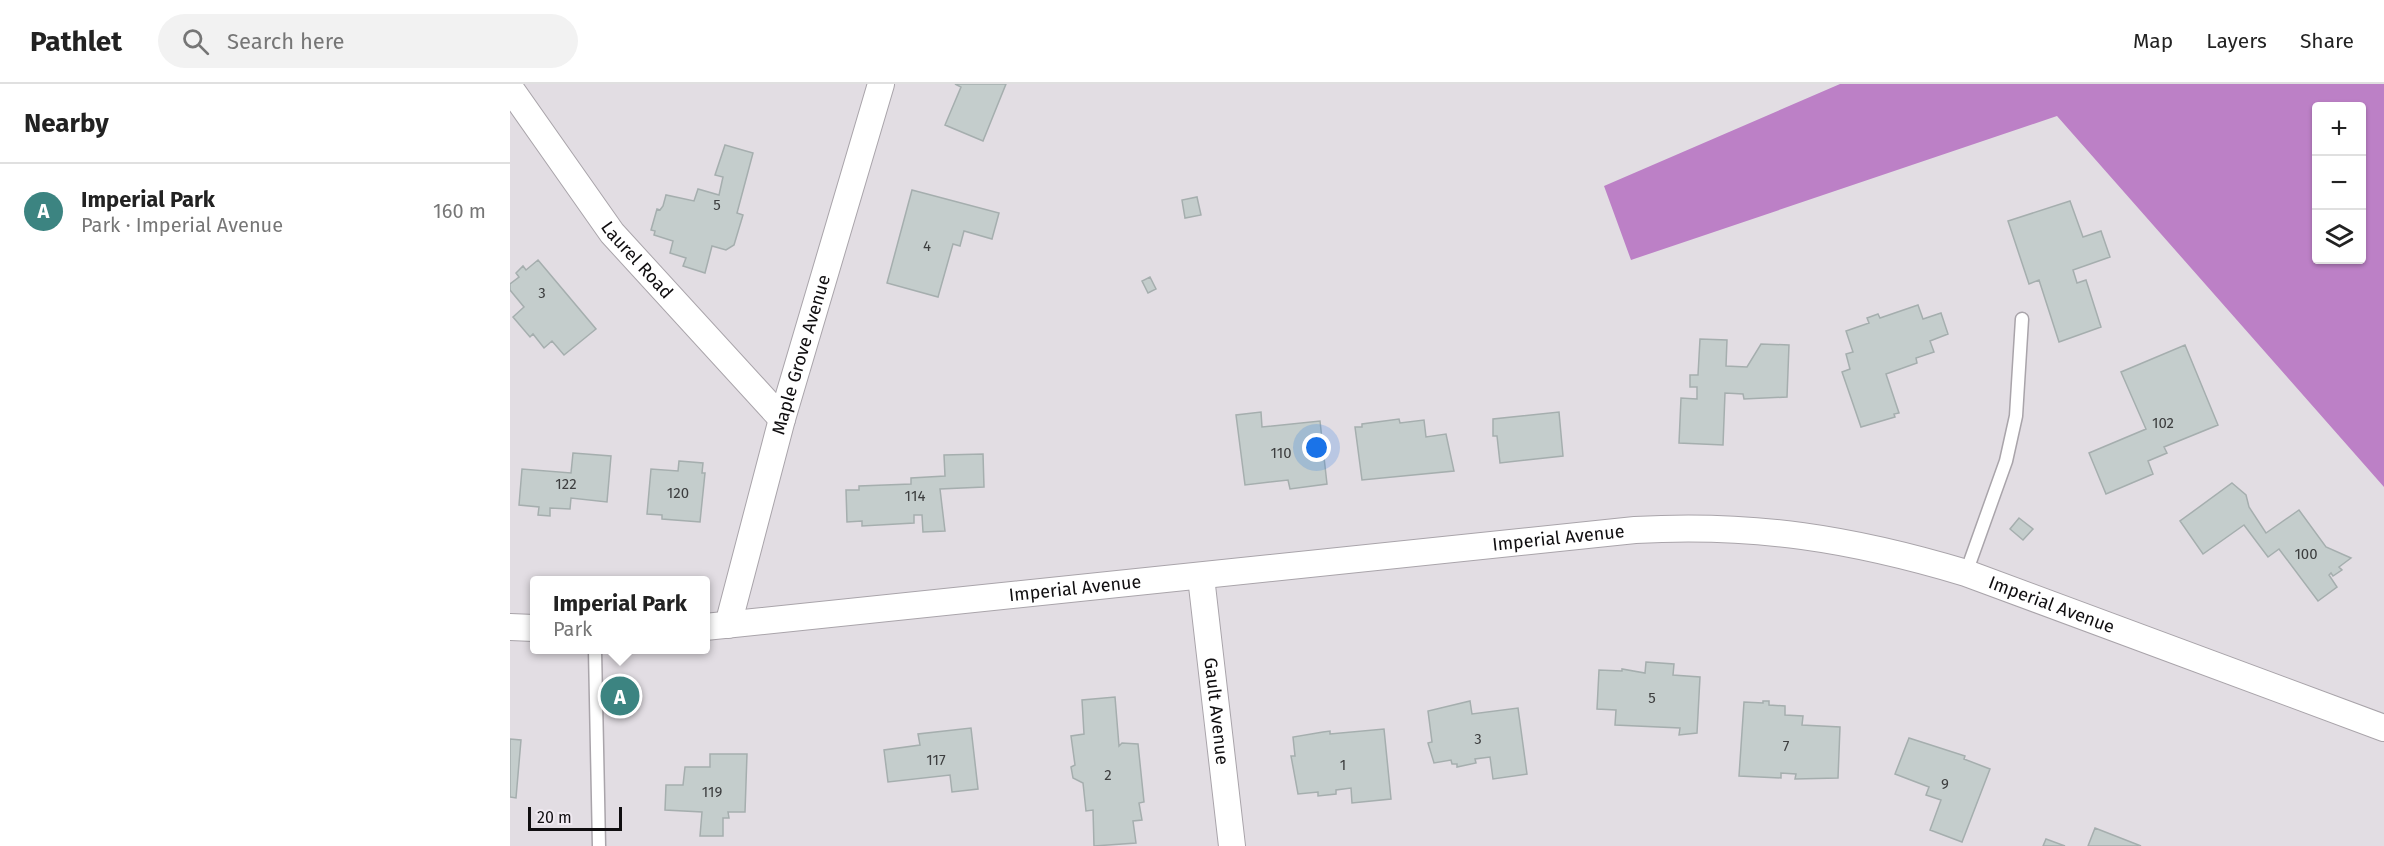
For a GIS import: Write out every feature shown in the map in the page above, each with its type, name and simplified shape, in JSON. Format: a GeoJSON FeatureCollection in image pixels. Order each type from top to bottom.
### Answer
{"type":"FeatureCollection","features":[{"type":"Feature","properties":{"kind":"street","name":"Maple Grove Avenue"},"geometry":{"type":"LineString","coordinates":[[717,626],[782,419],[881,84]]}},
{"type":"Feature","properties":{"kind":"street","name":"Laurel Road"},"geometry":{"type":"LineString","coordinates":[[510,88],[612,233],[782,419]]}},
{"type":"Feature","properties":{"kind":"street","name":"Imperial Avenue"},"geometry":{"type":"LineString","coordinates":[[717,626],[1578,536],[1700,527],[1835,539],[1900,553],[1966,573],[2384,728]]}},
{"type":"Feature","properties":{"kind":"street","name":"Gault Avenue"},"geometry":{"type":"LineString","coordinates":[[1201,577],[1232,846]]}},
{"type":"Feature","properties":{"kind":"street"},"geometry":{"type":"LineString","coordinates":[[510,627],[530,628]]}},
{"type":"Feature","properties":{"kind":"lane"},"geometry":{"type":"LineString","coordinates":[[1966,573],[2006,461],[2016,416],[2022,319]]}},
{"type":"Feature","properties":{"kind":"lane"},"geometry":{"type":"LineString","coordinates":[[595,654],[599,846]]}},
{"type":"Feature","properties":{"kind":"shaded area"},"geometry":{"type":"Polygon","coordinates":[[[1840,84],[2384,84],[2384,487],[2057,116],[1631,260],[1604,186],[1840,84]]]}},
{"type":"Feature","properties":{"kind":"building"},"geometry":{"type":"Polygon","coordinates":[[[955,84],[1006,84],[983,141],[945,125],[961,87],[955,84]]]}},
{"type":"Feature","properties":{"kind":"building"},"geometry":{"type":"Polygon","coordinates":[[[725,145],[753,153],[737,213],[743,215],[734,245],[726,250],[712,246],[705,273],[683,266],[686,258],[670,253],[673,241],[654,235],[655,231],[651,230],[657,209],[660,210],[663,206],[666,195],[694,201],[698,189],[719,195],[723,177],[715,175],[725,145]]]}},
{"type":"Feature","properties":{"kind":"building"},"geometry":{"type":"Polygon","coordinates":[[[912,190],[999,213],[992,239],[964,231],[960,246],[953,244],[938,297],[887,283],[912,190]]]}},
{"type":"Feature","properties":{"kind":"building"},"geometry":{"type":"Polygon","coordinates":[[[1197,197],[1201,215],[1185,218],[1182,200],[1197,197]]]}},
{"type":"Feature","properties":{"kind":"building"},"geometry":{"type":"Polygon","coordinates":[[[2070,201],[2083,237],[2101,231],[2110,257],[2073,270],[2077,283],[2086,280],[2101,327],[2059,342],[2039,280],[2029,284],[2008,221],[2070,201]]]}},
{"type":"Feature","properties":{"kind":"building"},"geometry":{"type":"Polygon","coordinates":[[[538,260],[596,329],[564,355],[552,341],[544,348],[533,334],[530,337],[513,317],[524,307],[510,290],[510,284],[519,277],[516,273],[523,266],[526,270],[538,260]]]}},
{"type":"Feature","properties":{"kind":"building"},"geometry":{"type":"Polygon","coordinates":[[[1150,277],[1156,289],[1148,293],[1142,281],[1150,277]]]}},
{"type":"Feature","properties":{"kind":"building"},"geometry":{"type":"Polygon","coordinates":[[[1918,305],[1923,319],[1941,313],[1948,334],[1930,341],[1934,352],[1916,358],[1917,363],[1886,374],[1899,413],[1894,414],[1895,417],[1861,427],[1842,372],[1850,369],[1846,354],[1853,352],[1846,331],[1869,323],[1867,318],[1878,314],[1880,318],[1918,305]]]}},
{"type":"Feature","properties":{"kind":"building"},"geometry":{"type":"Polygon","coordinates":[[[1700,339],[1727,340],[1726,366],[1747,367],[1761,344],[1789,345],[1787,397],[1744,399],[1743,394],[1725,393],[1723,445],[1679,443],[1681,398],[1697,399],[1697,387],[1690,387],[1690,375],[1698,375],[1700,339]]]}},
{"type":"Feature","properties":{"kind":"building"},"geometry":{"type":"Polygon","coordinates":[[[2185,345],[2218,425],[2164,447],[2167,453],[2148,461],[2153,474],[2106,494],[2089,453],[2146,429],[2121,372],[2185,345]]]}},
{"type":"Feature","properties":{"kind":"building"},"geometry":{"type":"Polygon","coordinates":[[[1261,412],[1262,427],[1320,421],[1327,484],[1290,489],[1288,480],[1245,485],[1236,415],[1261,412]]]}},
{"type":"Feature","properties":{"kind":"building"},"geometry":{"type":"Polygon","coordinates":[[[1559,412],[1563,456],[1500,463],[1497,436],[1493,436],[1493,419],[1559,412]]]}},
{"type":"Feature","properties":{"kind":"building"},"geometry":{"type":"Polygon","coordinates":[[[1399,419],[1400,423],[1424,420],[1426,437],[1446,434],[1454,471],[1362,480],[1355,427],[1399,419]]]}},
{"type":"Feature","properties":{"kind":"building"},"geometry":{"type":"Polygon","coordinates":[[[573,453],[611,456],[607,502],[571,498],[570,509],[550,508],[550,516],[538,515],[539,507],[519,505],[522,469],[571,473],[573,453]]]}},
{"type":"Feature","properties":{"kind":"building"},"geometry":{"type":"Polygon","coordinates":[[[983,454],[984,487],[940,489],[945,531],[923,532],[922,515],[914,515],[914,523],[862,526],[862,521],[847,522],[846,490],[859,490],[859,486],[911,484],[911,478],[945,476],[944,455],[983,454]]]}},
{"type":"Feature","properties":{"kind":"building"},"geometry":{"type":"Polygon","coordinates":[[[679,461],[703,463],[702,473],[705,473],[700,522],[662,519],[662,515],[647,514],[651,469],[678,471],[679,461]]]}},
{"type":"Feature","properties":{"kind":"building"},"geometry":{"type":"Polygon","coordinates":[[[2232,483],[2246,495],[2249,507],[2266,533],[2299,510],[2326,547],[2351,558],[2339,567],[2342,570],[2333,576],[2331,573],[2329,575],[2337,587],[2318,601],[2279,549],[2268,557],[2244,525],[2203,554],[2180,521],[2232,483]]]}},
{"type":"Feature","properties":{"kind":"building"},"geometry":{"type":"Polygon","coordinates":[[[2019,518],[2033,529],[2023,540],[2010,529],[2019,518]]]}},
{"type":"Feature","properties":{"kind":"building"},"geometry":{"type":"Polygon","coordinates":[[[1646,662],[1674,664],[1673,675],[1700,677],[1697,733],[1679,735],[1680,728],[1615,725],[1616,710],[1597,709],[1599,670],[1622,671],[1622,669],[1645,673],[1646,662]]]}},
{"type":"Feature","properties":{"kind":"building"},"geometry":{"type":"Polygon","coordinates":[[[1115,697],[1119,746],[1122,743],[1138,744],[1144,802],[1139,803],[1142,820],[1133,821],[1136,843],[1094,846],[1093,810],[1086,811],[1083,783],[1073,778],[1071,767],[1075,765],[1071,736],[1084,734],[1082,700],[1115,697]]]}},
{"type":"Feature","properties":{"kind":"building"},"geometry":{"type":"Polygon","coordinates":[[[1470,701],[1472,714],[1518,708],[1527,774],[1493,779],[1490,757],[1475,759],[1476,763],[1457,767],[1457,764],[1452,764],[1451,760],[1434,763],[1428,743],[1432,742],[1428,711],[1470,701]]]}},
{"type":"Feature","properties":{"kind":"building"},"geometry":{"type":"Polygon","coordinates":[[[1763,701],[1769,701],[1769,705],[1785,706],[1785,715],[1803,716],[1802,725],[1840,727],[1838,778],[1795,779],[1796,774],[1781,773],[1781,778],[1739,776],[1744,702],[1763,703],[1763,701]]]}},
{"type":"Feature","properties":{"kind":"building"},"geometry":{"type":"Polygon","coordinates":[[[971,728],[978,789],[952,792],[950,775],[888,782],[884,750],[920,745],[918,734],[971,728]]]}},
{"type":"Feature","properties":{"kind":"building"},"geometry":{"type":"Polygon","coordinates":[[[1384,729],[1391,799],[1352,803],[1351,788],[1336,790],[1336,794],[1318,796],[1318,792],[1298,794],[1291,756],[1295,756],[1293,737],[1330,731],[1330,734],[1384,729]]]}},
{"type":"Feature","properties":{"kind":"building"},"geometry":{"type":"Polygon","coordinates":[[[1909,738],[1965,756],[1964,759],[1990,769],[1962,842],[1930,830],[1941,800],[1926,795],[1929,787],[1895,774],[1909,738]]]}},
{"type":"Feature","properties":{"kind":"building"},"geometry":{"type":"Polygon","coordinates":[[[510,739],[521,740],[516,798],[510,797],[510,739]]]}},
{"type":"Feature","properties":{"kind":"building"},"geometry":{"type":"Polygon","coordinates":[[[710,754],[747,754],[745,812],[728,812],[729,818],[723,818],[723,836],[700,836],[702,812],[665,810],[666,785],[683,785],[685,767],[710,767],[710,754]]]}},
{"type":"Feature","properties":{"kind":"building"},"geometry":{"type":"Polygon","coordinates":[[[2095,828],[2141,846],[2088,846],[2095,828]]]}},
{"type":"Feature","properties":{"kind":"building"},"geometry":{"type":"Polygon","coordinates":[[[2046,839],[2065,846],[2043,846],[2046,839]]]}},
{"type":"Feature","properties":{"kind":"place","name":"Imperial Park"},"geometry":{"type":"Point","coordinates":[620,696]}}]}
